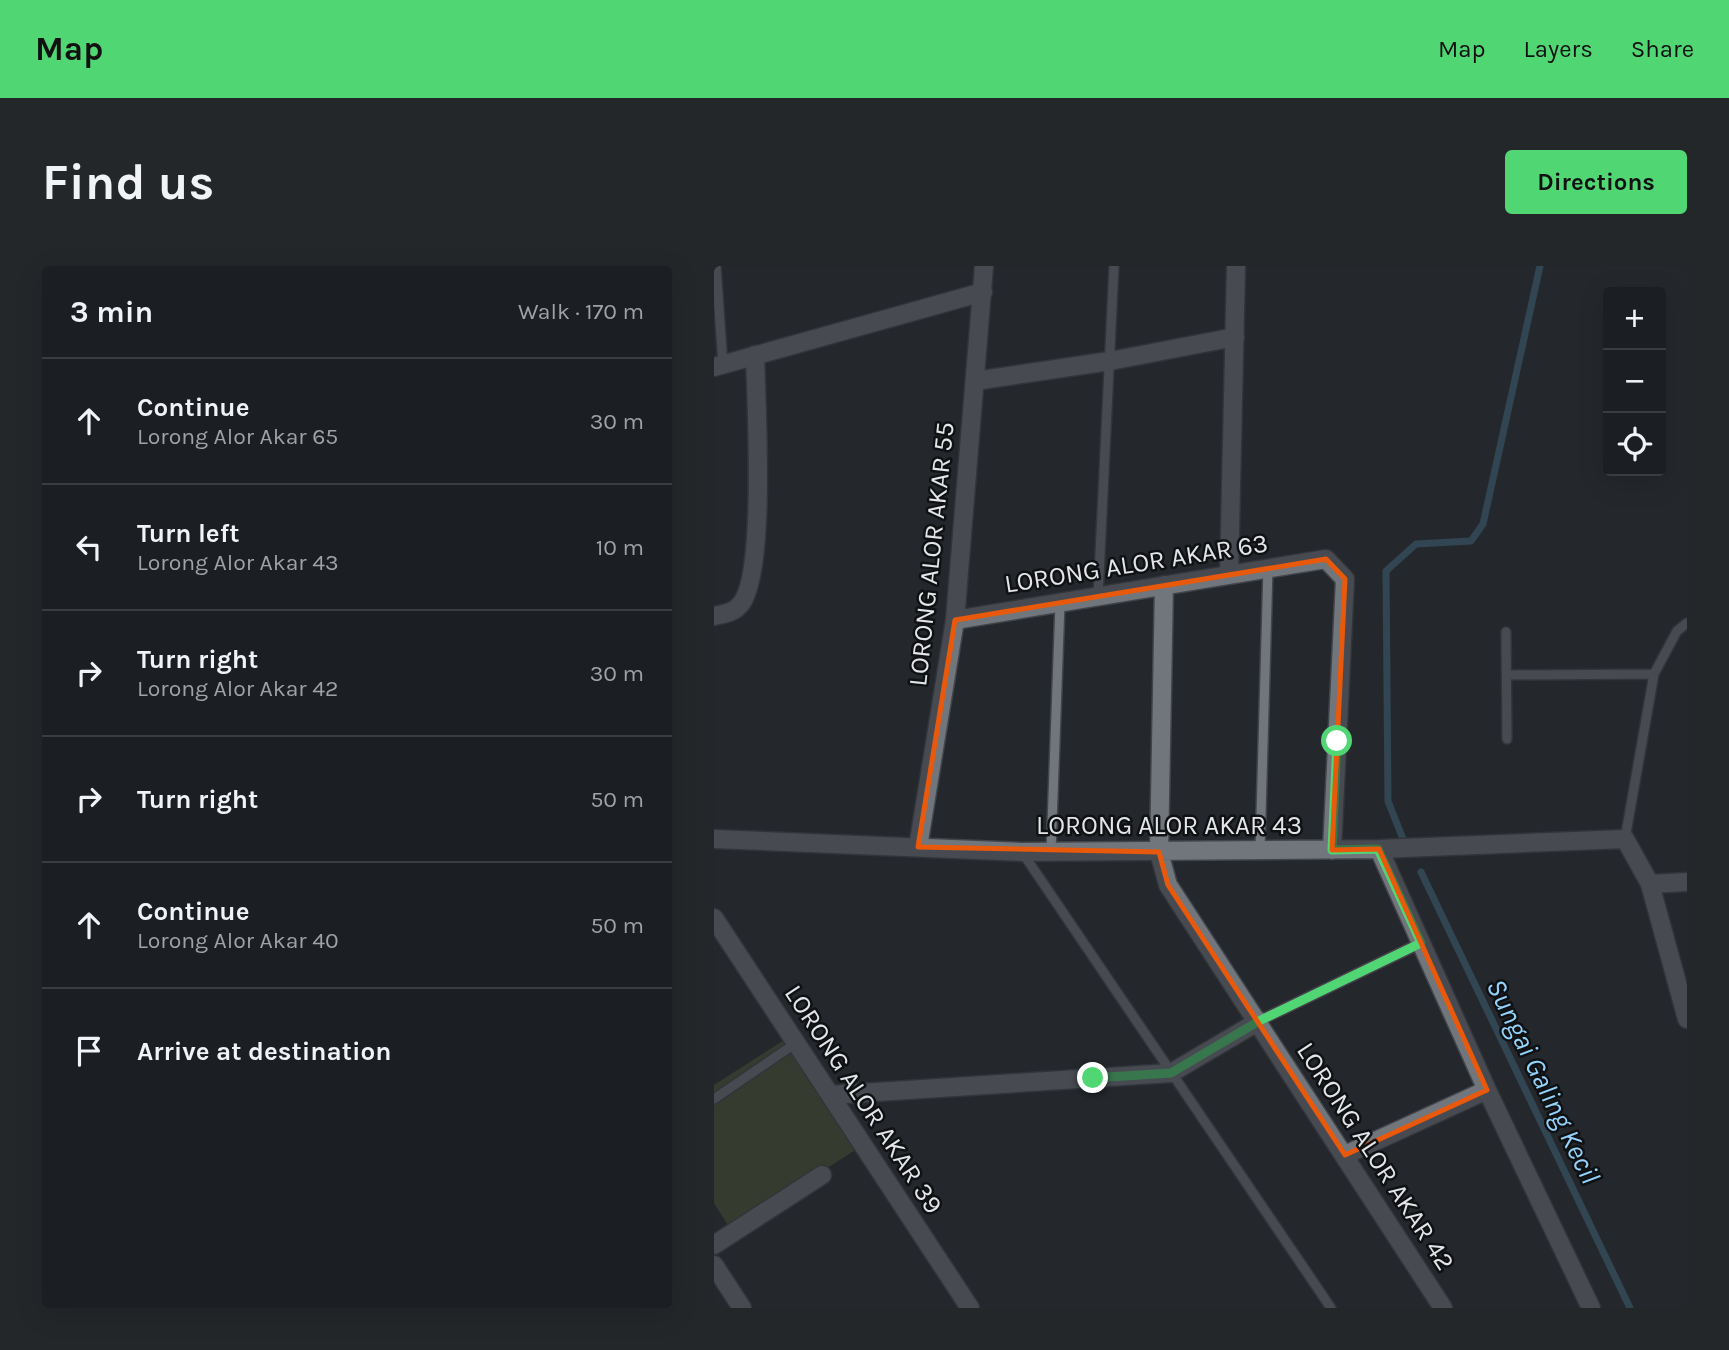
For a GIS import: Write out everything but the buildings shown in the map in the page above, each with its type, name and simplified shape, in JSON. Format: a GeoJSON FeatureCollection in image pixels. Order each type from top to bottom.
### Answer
{"type":"FeatureCollection","features":[{"type":"Feature","properties":{"kind":"street","name":"LORONG ALOR AKAR 55"},"geometry":{"type":"LineString","coordinates":[[918,847],[955,620],[984,266]]}},
{"type":"Feature","properties":{"kind":"street"},"geometry":{"type":"LineString","coordinates":[[1229,575],[1237,266]]}},
{"type":"Feature","properties":{"kind":"street"},"geometry":{"type":"LineString","coordinates":[[718,366],[982,292]]}},
{"type":"Feature","properties":{"kind":"street"},"geometry":{"type":"LineString","coordinates":[[975,381],[1110,361],[1235,337]]}},
{"type":"Feature","properties":{"kind":"street"},"geometry":{"type":"LineString","coordinates":[[714,615],[730,612],[740,606],[752,582],[757,537],[755,355]]}},
{"type":"Feature","properties":{"kind":"street","name":"LORONG ALOR AKAR 63"},"geometry":{"type":"LineString","coordinates":[[955,620],[1326,559],[1345,579],[1332,850]]}},
{"type":"Feature","properties":{"kind":"street","name":"LORONG ALOR AKAR 42"},"geometry":{"type":"LineString","coordinates":[[1164,585],[1160,852],[1168,885],[1259,1021],[1443,1308]]}},
{"type":"Feature","properties":{"kind":"street","name":"LORONG ALOR AKAR 43"},"geometry":{"type":"LineString","coordinates":[[714,839],[1022,852],[1332,850],[1625,839]]}},
{"type":"Feature","properties":{"kind":"street"},"geometry":{"type":"LineString","coordinates":[[1625,839],[1650,884],[1687,1019]]}},
{"type":"Feature","properties":{"kind":"street"},"geometry":{"type":"LineString","coordinates":[[1378,849],[1487,1090],[1591,1308]]}},
{"type":"Feature","properties":{"kind":"street"},"geometry":{"type":"LineString","coordinates":[[1650,884],[1687,881]]}},
{"type":"Feature","properties":{"kind":"street","name":"LORONG ALOR AKAR 39"},"geometry":{"type":"LineString","coordinates":[[714,918],[970,1308]]}},
{"type":"Feature","properties":{"kind":"street"},"geometry":{"type":"LineString","coordinates":[[830,1095],[1171,1073],[1259,1021]]}},
{"type":"Feature","properties":{"kind":"street"},"geometry":{"type":"LineString","coordinates":[[1345,1155],[1487,1090]]}},
{"type":"Feature","properties":{"kind":"street"},"geometry":{"type":"LineString","coordinates":[[714,1245],[822,1175]]}},
{"type":"Feature","properties":{"kind":"street"},"geometry":{"type":"LineString","coordinates":[[714,1265],[742,1308]]}},
{"type":"Feature","properties":{"kind":"lane"},"geometry":{"type":"LineString","coordinates":[[716,266],[718,366]]}},
{"type":"Feature","properties":{"kind":"lane"},"geometry":{"type":"LineString","coordinates":[[1098,596],[1114,266]]}},
{"type":"Feature","properties":{"kind":"lane"},"geometry":{"type":"LineString","coordinates":[[1260,850],[1268,568]]}},
{"type":"Feature","properties":{"kind":"lane"},"geometry":{"type":"LineString","coordinates":[[1051,852],[1060,603]]}},
{"type":"Feature","properties":{"kind":"lane"},"geometry":{"type":"LineString","coordinates":[[1625,839],[1654,674],[1676,631],[1687,622]]}},
{"type":"Feature","properties":{"kind":"lane"},"geometry":{"type":"LineString","coordinates":[[1506,632],[1507,739]]}},
{"type":"Feature","properties":{"kind":"lane"},"geometry":{"type":"LineString","coordinates":[[1507,675],[1654,674]]}},
{"type":"Feature","properties":{"kind":"lane"},"geometry":{"type":"LineString","coordinates":[[1022,852],[1331,1308]]}},
{"type":"Feature","properties":{"kind":"lane"},"geometry":{"type":"LineString","coordinates":[[1259,1021],[1421,943]]}},
{"type":"Feature","properties":{"kind":"lane"},"geometry":{"type":"LineString","coordinates":[[714,1099],[796,1043]]}},
{"type":"Feature","properties":{"kind":"highlighted area"},"geometry":{"type":"Polygon","coordinates":[[[1326,559],[1345,579],[1332,850],[1379,849],[1487,1090],[1345,1155],[1168,885],[1159,852],[918,847],[955,620],[1326,559]]]}},
{"type":"Feature","properties":{"kind":"green space"},"geometry":{"type":"Polygon","coordinates":[[[786,1039],[857,1149],[731,1230],[714,1203],[714,1085],[786,1039]]]}},
{"type":"Feature","properties":{"kind":"waterway","name":"Sungai Galing Kecil"},"geometry":{"type":"LineString","coordinates":[[1403,839],[1388,801],[1386,571],[1416,544],[1471,541],[1483,524],[1540,266]]}},
{"type":"Feature","properties":{"kind":"waterway","name":"Sungai Galing Kecil"},"geometry":{"type":"LineString","coordinates":[[1421,872],[1630,1308]]}},
{"type":"Feature","properties":{"kind":"route"},"geometry":{"type":"LineString","coordinates":[[1093,1078],[1171,1073],[1259,1021],[1421,943],[1378,849],[1332,850],[1337,741]]}}]}
